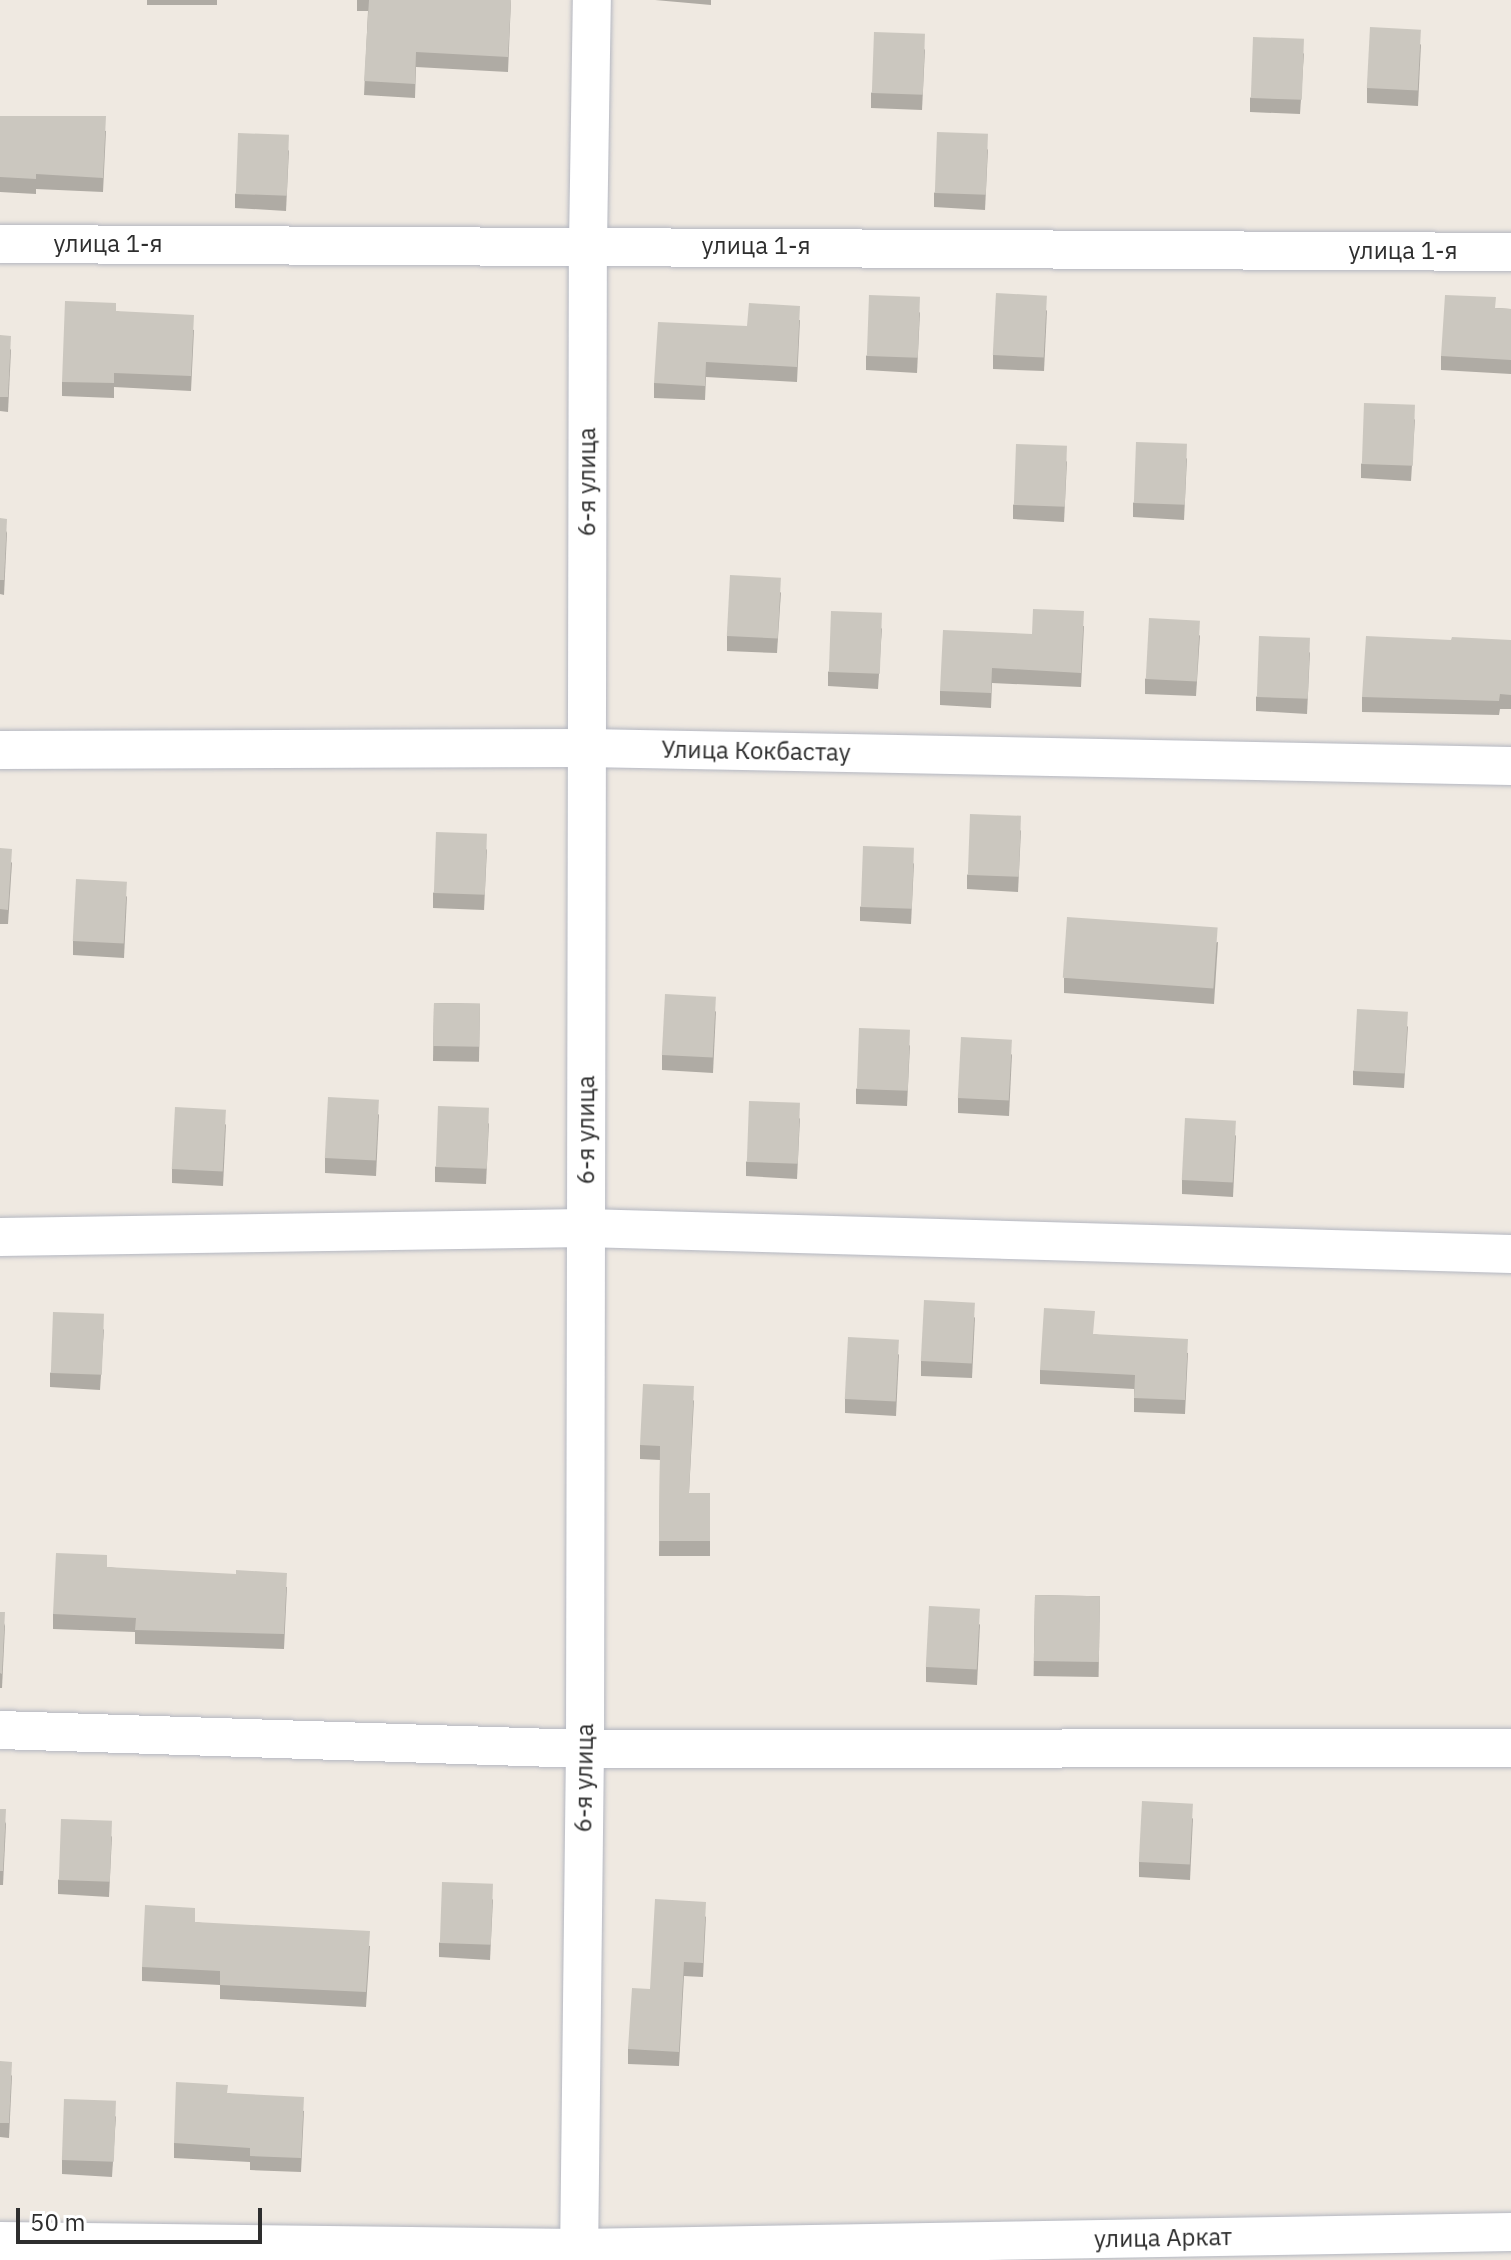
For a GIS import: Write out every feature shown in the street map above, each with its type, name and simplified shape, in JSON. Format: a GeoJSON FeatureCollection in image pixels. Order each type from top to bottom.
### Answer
{"type":"FeatureCollection","features":[{"type":"Feature","properties":{"kind":"street","name":"6-я улица"},"geometry":{"type":"LineString","coordinates":[[578,2254],[585,1749],[588,245],[592,0]]}},
{"type":"Feature","properties":{"kind":"street","name":"улица 1-я"},"geometry":{"type":"LineString","coordinates":[[0,244],[1511,252]]}},
{"type":"Feature","properties":{"kind":"street","name":"Улица Кокбастау"},"geometry":{"type":"LineString","coordinates":[[0,750],[587,748],[1511,766]]}},
{"type":"Feature","properties":{"kind":"street"},"geometry":{"type":"LineString","coordinates":[[0,1237],[585,1228],[1511,1254]]}},
{"type":"Feature","properties":{"kind":"street"},"geometry":{"type":"LineString","coordinates":[[0,1730],[585,1749],[1511,1748]]}},
{"type":"Feature","properties":{"kind":"street","name":"улица Аркат"},"geometry":{"type":"LineString","coordinates":[[0,2241],[578,2254],[1511,2232]]}},
{"type":"Feature","properties":{"kind":"building"},"geometry":{"type":"Polygon","coordinates":[[[369,0],[511,0],[508,57],[416,52],[415,84],[364,81],[369,0]]]}},
{"type":"Feature","properties":{"kind":"building"},"geometry":{"type":"Polygon","coordinates":[[[1370,27],[1421,30],[1418,91],[1367,88],[1370,27]]]}},
{"type":"Feature","properties":{"kind":"building"},"geometry":{"type":"Polygon","coordinates":[[[874,32],[925,34],[923,95],[872,93],[874,32]]]}},
{"type":"Feature","properties":{"kind":"building"},"geometry":{"type":"Polygon","coordinates":[[[1253,37],[1304,39],[1302,100],[1251,98],[1253,37]]]}},
{"type":"Feature","properties":{"kind":"building"},"geometry":{"type":"Polygon","coordinates":[[[0,116],[106,116],[103,178],[36,174],[36,179],[0,177],[0,116]]]}},
{"type":"Feature","properties":{"kind":"building"},"geometry":{"type":"Polygon","coordinates":[[[937,132],[988,134],[986,195],[935,193],[937,132]]]}},
{"type":"Feature","properties":{"kind":"building"},"geometry":{"type":"Polygon","coordinates":[[[238,133],[289,135],[287,196],[236,194],[238,133]]]}},
{"type":"Feature","properties":{"kind":"building"},"geometry":{"type":"Polygon","coordinates":[[[996,293],[1047,296],[1044,358],[993,355],[996,293]]]}},
{"type":"Feature","properties":{"kind":"building"},"geometry":{"type":"Polygon","coordinates":[[[869,295],[920,297],[918,358],[867,356],[869,295]]]}},
{"type":"Feature","properties":{"kind":"building"},"geometry":{"type":"Polygon","coordinates":[[[1445,295],[1496,297],[1495,308],[1511,309],[1511,360],[1441,356],[1445,295]]]}},
{"type":"Feature","properties":{"kind":"building"},"geometry":{"type":"Polygon","coordinates":[[[65,301],[116,303],[116,311],[194,315],[191,376],[114,373],[114,383],[62,382],[65,301]]]}},
{"type":"Feature","properties":{"kind":"building"},"geometry":{"type":"Polygon","coordinates":[[[749,303],[800,306],[797,367],[706,362],[705,386],[654,383],[658,322],[747,326],[749,303]]]}},
{"type":"Feature","properties":{"kind":"building"},"geometry":{"type":"Polygon","coordinates":[[[0,335],[11,336],[8,397],[0,397],[0,335]]]}},
{"type":"Feature","properties":{"kind":"building"},"geometry":{"type":"Polygon","coordinates":[[[1364,403],[1415,405],[1413,466],[1362,464],[1364,403]]]}},
{"type":"Feature","properties":{"kind":"building"},"geometry":{"type":"Polygon","coordinates":[[[1136,442],[1187,444],[1185,505],[1134,503],[1136,442]]]}},
{"type":"Feature","properties":{"kind":"building"},"geometry":{"type":"Polygon","coordinates":[[[1016,444],[1067,446],[1065,507],[1014,505],[1016,444]]]}},
{"type":"Feature","properties":{"kind":"building"},"geometry":{"type":"Polygon","coordinates":[[[0,518],[7,519],[4,580],[0,580],[0,518]]]}},
{"type":"Feature","properties":{"kind":"building"},"geometry":{"type":"Polygon","coordinates":[[[730,575],[781,578],[778,639],[727,636],[730,575]]]}},
{"type":"Feature","properties":{"kind":"building"},"geometry":{"type":"Polygon","coordinates":[[[1033,609],[1084,611],[1081,673],[992,668],[991,693],[940,691],[943,630],[1032,634],[1033,609]]]}},
{"type":"Feature","properties":{"kind":"building"},"geometry":{"type":"Polygon","coordinates":[[[831,611],[882,613],[880,674],[829,672],[831,611]]]}},
{"type":"Feature","properties":{"kind":"building"},"geometry":{"type":"Polygon","coordinates":[[[1149,618],[1200,621],[1197,682],[1146,679],[1149,618]]]}},
{"type":"Feature","properties":{"kind":"building"},"geometry":{"type":"Polygon","coordinates":[[[1259,636],[1310,638],[1308,699],[1257,697],[1259,636]]]}},
{"type":"Feature","properties":{"kind":"building"},"geometry":{"type":"Polygon","coordinates":[[[1366,636],[1511,640],[1511,695],[1500,694],[1499,701],[1362,697],[1366,636]]]}},
{"type":"Feature","properties":{"kind":"building"},"geometry":{"type":"Polygon","coordinates":[[[970,814],[1021,816],[1019,877],[968,875],[970,814]]]}},
{"type":"Feature","properties":{"kind":"building"},"geometry":{"type":"Polygon","coordinates":[[[436,832],[487,834],[485,895],[434,893],[436,832]]]}},
{"type":"Feature","properties":{"kind":"building"},"geometry":{"type":"Polygon","coordinates":[[[863,846],[914,848],[912,909],[861,907],[863,846]]]}},
{"type":"Feature","properties":{"kind":"building"},"geometry":{"type":"Polygon","coordinates":[[[0,848],[12,849],[8,910],[0,909],[0,848]]]}},
{"type":"Feature","properties":{"kind":"building"},"geometry":{"type":"Polygon","coordinates":[[[76,879],[127,882],[124,944],[73,941],[76,879]]]}},
{"type":"Feature","properties":{"kind":"building"},"geometry":{"type":"Polygon","coordinates":[[[1067,917],[1218,928],[1213,988],[1063,978],[1067,917]]]}},
{"type":"Feature","properties":{"kind":"building"},"geometry":{"type":"Polygon","coordinates":[[[665,994],[716,997],[713,1058],[662,1055],[665,994]]]}},
{"type":"Feature","properties":{"kind":"building"},"geometry":{"type":"Polygon","coordinates":[[[434,1003],[480,1004],[479,1047],[433,1046],[434,1003]]]}},
{"type":"Feature","properties":{"kind":"building"},"geometry":{"type":"Polygon","coordinates":[[[1357,1009],[1408,1012],[1405,1074],[1354,1071],[1357,1009]]]}},
{"type":"Feature","properties":{"kind":"building"},"geometry":{"type":"Polygon","coordinates":[[[859,1028],[910,1030],[908,1091],[857,1089],[859,1028]]]}},
{"type":"Feature","properties":{"kind":"building"},"geometry":{"type":"Polygon","coordinates":[[[961,1037],[1012,1040],[1009,1101],[958,1098],[961,1037]]]}},
{"type":"Feature","properties":{"kind":"building"},"geometry":{"type":"Polygon","coordinates":[[[328,1097],[379,1100],[376,1161],[325,1158],[328,1097]]]}},
{"type":"Feature","properties":{"kind":"building"},"geometry":{"type":"Polygon","coordinates":[[[749,1101],[800,1103],[798,1164],[747,1162],[749,1101]]]}},
{"type":"Feature","properties":{"kind":"building"},"geometry":{"type":"Polygon","coordinates":[[[438,1106],[489,1108],[487,1169],[436,1167],[438,1106]]]}},
{"type":"Feature","properties":{"kind":"building"},"geometry":{"type":"Polygon","coordinates":[[[175,1107],[226,1110],[223,1172],[172,1169],[175,1107]]]}},
{"type":"Feature","properties":{"kind":"building"},"geometry":{"type":"Polygon","coordinates":[[[1185,1118],[1236,1121],[1233,1183],[1182,1180],[1185,1118]]]}},
{"type":"Feature","properties":{"kind":"building"},"geometry":{"type":"Polygon","coordinates":[[[924,1300],[975,1303],[972,1364],[921,1361],[924,1300]]]}},
{"type":"Feature","properties":{"kind":"building"},"geometry":{"type":"Polygon","coordinates":[[[1044,1308],[1095,1311],[1093,1334],[1188,1339],[1185,1400],[1134,1398],[1135,1375],[1040,1370],[1044,1308]]]}},
{"type":"Feature","properties":{"kind":"building"},"geometry":{"type":"Polygon","coordinates":[[[53,1312],[104,1314],[102,1375],[51,1373],[53,1312]]]}},
{"type":"Feature","properties":{"kind":"building"},"geometry":{"type":"Polygon","coordinates":[[[848,1337],[899,1340],[896,1402],[845,1399],[848,1337]]]}},
{"type":"Feature","properties":{"kind":"building"},"geometry":{"type":"Polygon","coordinates":[[[643,1384],[694,1386],[689,1493],[710,1493],[710,1541],[659,1541],[660,1446],[640,1445],[643,1384]]]}},
{"type":"Feature","properties":{"kind":"building"},"geometry":{"type":"Polygon","coordinates":[[[56,1553],[107,1555],[107,1567],[236,1574],[236,1570],[287,1573],[284,1634],[135,1630],[136,1618],[53,1614],[56,1553]]]}},
{"type":"Feature","properties":{"kind":"building"},"geometry":{"type":"Polygon","coordinates":[[[1035,1595],[1100,1596],[1099,1662],[1034,1661],[1035,1595]]]}},
{"type":"Feature","properties":{"kind":"building"},"geometry":{"type":"Polygon","coordinates":[[[929,1606],[980,1609],[977,1670],[926,1667],[929,1606]]]}},
{"type":"Feature","properties":{"kind":"building"},"geometry":{"type":"Polygon","coordinates":[[[0,1612],[5,1612],[2,1674],[0,1673],[0,1612]]]}},
{"type":"Feature","properties":{"kind":"building"},"geometry":{"type":"Polygon","coordinates":[[[1142,1801],[1193,1804],[1190,1865],[1139,1862],[1142,1801]]]}},
{"type":"Feature","properties":{"kind":"building"},"geometry":{"type":"Polygon","coordinates":[[[0,1809],[6,1809],[3,1871],[0,1871],[0,1809]]]}},
{"type":"Feature","properties":{"kind":"building"},"geometry":{"type":"Polygon","coordinates":[[[61,1819],[112,1821],[110,1882],[59,1880],[61,1819]]]}},
{"type":"Feature","properties":{"kind":"building"},"geometry":{"type":"Polygon","coordinates":[[[442,1882],[493,1884],[491,1945],[440,1943],[442,1882]]]}},
{"type":"Feature","properties":{"kind":"building"},"geometry":{"type":"Polygon","coordinates":[[[655,1899],[706,1902],[703,1963],[684,1962],[679,2052],[628,2049],[632,1988],[650,1989],[655,1899]]]}},
{"type":"Feature","properties":{"kind":"building"},"geometry":{"type":"Polygon","coordinates":[[[145,1905],[195,1908],[195,1922],[370,1931],[366,1992],[220,1985],[220,1971],[142,1967],[145,1905]]]}},
{"type":"Feature","properties":{"kind":"building"},"geometry":{"type":"Polygon","coordinates":[[[0,2061],[12,2062],[9,2123],[0,2123],[0,2061]]]}},
{"type":"Feature","properties":{"kind":"building"},"geometry":{"type":"Polygon","coordinates":[[[176,2082],[228,2085],[227,2093],[304,2097],[301,2158],[250,2156],[250,2148],[174,2143],[176,2082]]]}},
{"type":"Feature","properties":{"kind":"building"},"geometry":{"type":"Polygon","coordinates":[[[64,2099],[116,2101],[114,2162],[62,2160],[64,2099]]]}}]}
